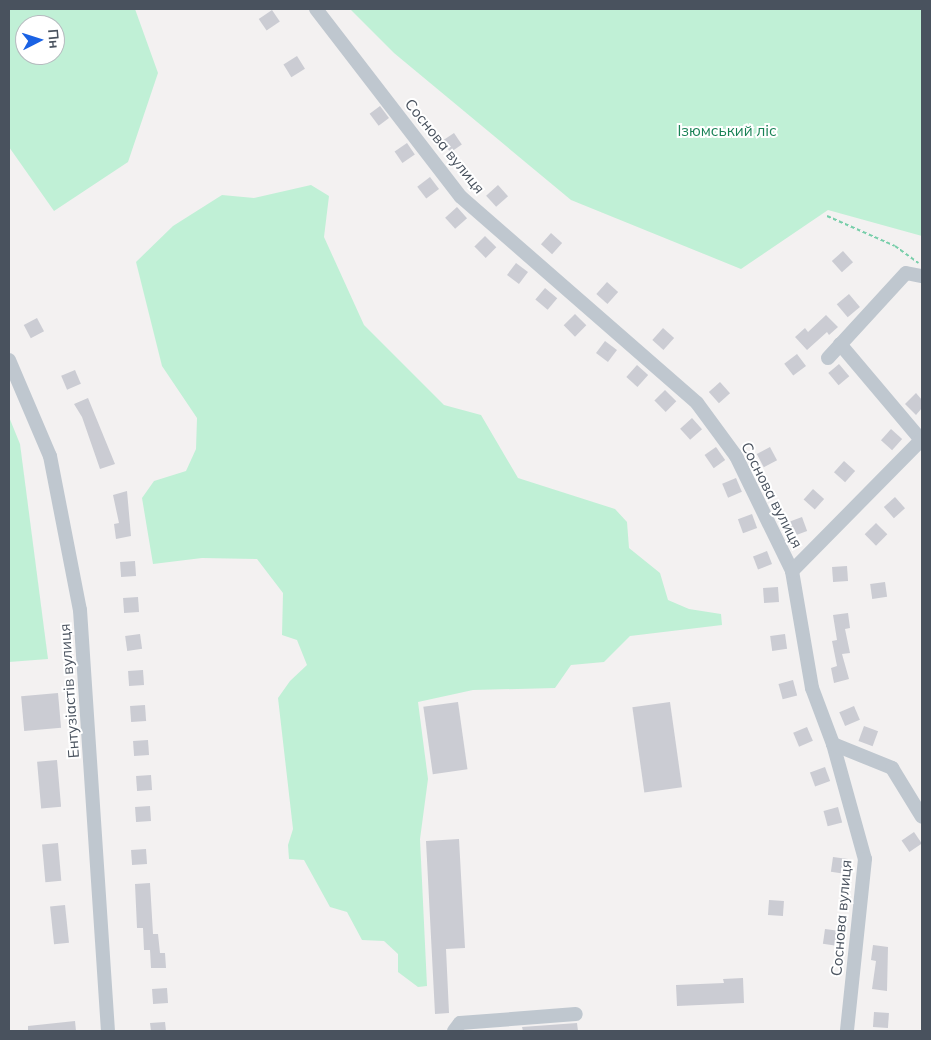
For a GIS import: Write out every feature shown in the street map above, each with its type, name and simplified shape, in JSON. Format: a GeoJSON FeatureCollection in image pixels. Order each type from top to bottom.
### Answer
{"type":"FeatureCollection","features":[{"type":"Feature","properties":{"kind":"street","name":"Соснова вулиця"},"geometry":{"type":"LineString","coordinates":[[316,9],[461,197],[697,403],[736,456],[792,571],[812,688],[833,744],[865,858],[847,1031]]}},
{"type":"Feature","properties":{"kind":"street"},"geometry":{"type":"LineString","coordinates":[[828,358],[906,273],[922,276]]}},
{"type":"Feature","properties":{"kind":"street"},"geometry":{"type":"LineString","coordinates":[[792,571],[922,439],[840,344]]}},
{"type":"Feature","properties":{"kind":"street","name":"Ентузіастів вулиця"},"geometry":{"type":"LineString","coordinates":[[9,360],[50,456],[80,610],[108,1031]]}},
{"type":"Feature","properties":{"kind":"street"},"geometry":{"type":"LineString","coordinates":[[833,744],[892,768],[922,817]]}},
{"type":"Feature","properties":{"kind":"street"},"geometry":{"type":"LineString","coordinates":[[454,1031],[460,1023],[576,1014]]}},
{"type":"Feature","properties":{"kind":"path"},"geometry":{"type":"LineString","coordinates":[[827,216],[895,246],[922,266]]}},
{"type":"Feature","properties":{"kind":"green space"},"geometry":{"type":"Polygon","coordinates":[[[9,9],[135,9],[158,73],[128,162],[54,211],[9,147],[9,9]]]}},
{"type":"Feature","properties":{"kind":"green space","name":"Ізюмський ліс"},"geometry":{"type":"Polygon","coordinates":[[[350,9],[922,9],[922,236],[828,210],[741,269],[571,200],[394,53],[350,9]]]}},
{"type":"Feature","properties":{"kind":"green space"},"geometry":{"type":"Polygon","coordinates":[[[311,185],[329,196],[324,237],[364,325],[444,405],[481,415],[518,478],[615,509],[627,522],[629,548],[660,573],[668,600],[689,609],[721,614],[722,625],[630,636],[604,662],[571,665],[555,688],[473,690],[418,702],[428,779],[420,839],[427,986],[418,987],[398,972],[398,954],[384,941],[362,940],[347,912],[330,907],[304,860],[289,859],[288,845],[293,829],[278,698],[290,681],[307,665],[297,640],[282,635],[283,593],[257,559],[202,558],[153,564],[142,498],[154,481],[186,471],[196,449],[197,418],[162,366],[136,262],[173,226],[222,195],[254,198],[311,185]]]}},
{"type":"Feature","properties":{"kind":"green space"},"geometry":{"type":"Polygon","coordinates":[[[9,417],[20,444],[48,659],[9,662],[9,417]]]}},
{"type":"Feature","properties":{"kind":"building"},"geometry":{"type":"Polygon","coordinates":[[[272,10],[280,22],[267,31],[259,19],[272,10]]]}},
{"type":"Feature","properties":{"kind":"building"},"geometry":{"type":"Polygon","coordinates":[[[297,56],[305,69],[291,77],[283,64],[297,56]]]}},
{"type":"Feature","properties":{"kind":"building"},"geometry":{"type":"Polygon","coordinates":[[[380,106],[389,118],[379,126],[370,114],[380,106]]]}},
{"type":"Feature","properties":{"kind":"building"},"geometry":{"type":"Polygon","coordinates":[[[454,133],[462,145],[450,152],[442,141],[454,133]]]}},
{"type":"Feature","properties":{"kind":"building"},"geometry":{"type":"Polygon","coordinates":[[[407,143],[415,155],[402,163],[395,151],[407,143]]]}},
{"type":"Feature","properties":{"kind":"building"},"geometry":{"type":"Polygon","coordinates":[[[430,177],[439,189],[426,199],[417,187],[430,177]]]}},
{"type":"Feature","properties":{"kind":"building"},"geometry":{"type":"Polygon","coordinates":[[[498,185],[508,196],[496,207],[486,196],[498,185]]]}},
{"type":"Feature","properties":{"kind":"building"},"geometry":{"type":"Polygon","coordinates":[[[457,207],[467,218],[455,229],[445,218],[457,207]]]}},
{"type":"Feature","properties":{"kind":"building"},"geometry":{"type":"Polygon","coordinates":[[[551,233],[562,243],[552,254],[541,244],[551,233]]]}},
{"type":"Feature","properties":{"kind":"building"},"geometry":{"type":"Polygon","coordinates":[[[485,236],[496,247],[486,258],[474,247],[485,236]]]}},
{"type":"Feature","properties":{"kind":"building"},"geometry":{"type":"Polygon","coordinates":[[[843,251],[853,262],[842,272],[832,261],[843,251]]]}},
{"type":"Feature","properties":{"kind":"building"},"geometry":{"type":"Polygon","coordinates":[[[516,263],[528,272],[519,284],[507,275],[516,263]]]}},
{"type":"Feature","properties":{"kind":"building"},"geometry":{"type":"Polygon","coordinates":[[[607,282],[618,292],[607,304],[596,294],[607,282]]]}},
{"type":"Feature","properties":{"kind":"building"},"geometry":{"type":"Polygon","coordinates":[[[545,288],[557,298],[548,310],[535,299],[545,288]]]}},
{"type":"Feature","properties":{"kind":"building"},"geometry":{"type":"Polygon","coordinates":[[[849,294],[860,307],[848,317],[837,304],[849,294]]]}},
{"type":"Feature","properties":{"kind":"building"},"geometry":{"type":"Polygon","coordinates":[[[575,314],[586,325],[575,337],[564,325],[575,314]]]}},
{"type":"Feature","properties":{"kind":"building"},"geometry":{"type":"Polygon","coordinates":[[[826,315],[838,327],[829,335],[827,332],[807,350],[795,337],[805,328],[808,332],[826,315]]]}},
{"type":"Feature","properties":{"kind":"building"},"geometry":{"type":"Polygon","coordinates":[[[37,318],[44,331],[31,338],[24,325],[37,318]]]}},
{"type":"Feature","properties":{"kind":"building"},"geometry":{"type":"Polygon","coordinates":[[[663,328],[674,338],[663,350],[652,340],[663,328]]]}},
{"type":"Feature","properties":{"kind":"building"},"geometry":{"type":"Polygon","coordinates":[[[605,341],[617,350],[608,362],[596,353],[605,341]]]}},
{"type":"Feature","properties":{"kind":"building"},"geometry":{"type":"Polygon","coordinates":[[[797,354],[806,366],[793,376],[784,364],[797,354]]]}},
{"type":"Feature","properties":{"kind":"building"},"geometry":{"type":"Polygon","coordinates":[[[839,364],[849,376],[839,385],[828,373],[839,364]]]}},
{"type":"Feature","properties":{"kind":"building"},"geometry":{"type":"Polygon","coordinates":[[[637,365],[648,375],[637,387],[626,377],[637,365]]]}},
{"type":"Feature","properties":{"kind":"building"},"geometry":{"type":"Polygon","coordinates":[[[75,370],[81,384],[67,390],[61,376],[75,370]]]}},
{"type":"Feature","properties":{"kind":"building"},"geometry":{"type":"Polygon","coordinates":[[[720,382],[730,393],[719,403],[709,392],[720,382]]]}},
{"type":"Feature","properties":{"kind":"building"},"geometry":{"type":"Polygon","coordinates":[[[665,390],[676,401],[666,412],[654,401],[665,390]]]}},
{"type":"Feature","properties":{"kind":"building"},"geometry":{"type":"Polygon","coordinates":[[[916,393],[922,400],[922,408],[916,415],[905,404],[916,393]]]}},
{"type":"Feature","properties":{"kind":"building"},"geometry":{"type":"Polygon","coordinates":[[[88,398],[115,464],[100,469],[82,417],[74,404],[88,398]]]}},
{"type":"Feature","properties":{"kind":"building"},"geometry":{"type":"Polygon","coordinates":[[[692,418],[702,429],[690,440],[680,429],[692,418]]]}},
{"type":"Feature","properties":{"kind":"building"},"geometry":{"type":"Polygon","coordinates":[[[891,429],[902,439],[892,450],[881,440],[891,429]]]}},
{"type":"Feature","properties":{"kind":"building"},"geometry":{"type":"Polygon","coordinates":[[[716,447],[725,460],[714,468],[705,455],[716,447]]]}},
{"type":"Feature","properties":{"kind":"building"},"geometry":{"type":"Polygon","coordinates":[[[770,447],[777,460],[764,467],[757,454],[770,447]]]}},
{"type":"Feature","properties":{"kind":"building"},"geometry":{"type":"Polygon","coordinates":[[[844,461],[855,471],[845,482],[834,472],[844,461]]]}},
{"type":"Feature","properties":{"kind":"building"},"geometry":{"type":"Polygon","coordinates":[[[736,478],[742,492],[728,498],[722,484],[736,478]]]}},
{"type":"Feature","properties":{"kind":"building"},"geometry":{"type":"Polygon","coordinates":[[[813,489],[824,499],[815,509],[804,499],[813,489]]]}},
{"type":"Feature","properties":{"kind":"building"},"geometry":{"type":"Polygon","coordinates":[[[127,491],[131,536],[116,539],[114,524],[119,523],[113,495],[127,491]]]}},
{"type":"Feature","properties":{"kind":"building"},"geometry":{"type":"Polygon","coordinates":[[[895,497],[905,508],[894,518],[884,507],[895,497]]]}},
{"type":"Feature","properties":{"kind":"building"},"geometry":{"type":"Polygon","coordinates":[[[752,514],[757,528],[743,533],[738,519],[752,514]]]}},
{"type":"Feature","properties":{"kind":"building"},"geometry":{"type":"Polygon","coordinates":[[[802,517],[807,531],[793,536],[788,522],[802,517]]]}},
{"type":"Feature","properties":{"kind":"building"},"geometry":{"type":"Polygon","coordinates":[[[876,523],[887,534],[876,546],[865,534],[876,523]]]}},
{"type":"Feature","properties":{"kind":"building"},"geometry":{"type":"Polygon","coordinates":[[[767,551],[772,564],[758,569],[753,556],[767,551]]]}},
{"type":"Feature","properties":{"kind":"building"},"geometry":{"type":"Polygon","coordinates":[[[135,561],[136,576],[121,577],[120,562],[135,561]]]}},
{"type":"Feature","properties":{"kind":"building"},"geometry":{"type":"Polygon","coordinates":[[[847,566],[848,581],[833,582],[832,567],[847,566]]]}},
{"type":"Feature","properties":{"kind":"building"},"geometry":{"type":"Polygon","coordinates":[[[885,582],[887,597],[872,599],[870,584],[885,582]]]}},
{"type":"Feature","properties":{"kind":"building"},"geometry":{"type":"Polygon","coordinates":[[[778,587],[779,602],[764,603],[763,588],[778,587]]]}},
{"type":"Feature","properties":{"kind":"building"},"geometry":{"type":"Polygon","coordinates":[[[138,597],[139,612],[124,613],[123,598],[138,597]]]}},
{"type":"Feature","properties":{"kind":"building"},"geometry":{"type":"Polygon","coordinates":[[[848,613],[850,628],[845,629],[850,653],[842,654],[849,679],[834,683],[831,668],[837,666],[832,641],[837,640],[833,615],[848,613]]]}},
{"type":"Feature","properties":{"kind":"building"},"geometry":{"type":"Polygon","coordinates":[[[140,634],[142,649],[127,651],[125,636],[140,634]]]}},
{"type":"Feature","properties":{"kind":"building"},"geometry":{"type":"Polygon","coordinates":[[[785,634],[787,649],[772,651],[770,636],[785,634]]]}},
{"type":"Feature","properties":{"kind":"building"},"geometry":{"type":"Polygon","coordinates":[[[143,670],[144,685],[129,686],[128,671],[143,670]]]}},
{"type":"Feature","properties":{"kind":"building"},"geometry":{"type":"Polygon","coordinates":[[[793,680],[797,695],[783,699],[779,684],[793,680]]]}},
{"type":"Feature","properties":{"kind":"building"},"geometry":{"type":"Polygon","coordinates":[[[58,693],[61,728],[24,731],[21,696],[58,693]]]}},
{"type":"Feature","properties":{"kind":"building"},"geometry":{"type":"Polygon","coordinates":[[[458,702],[467,769],[433,774],[423,707],[458,702]]]}},
{"type":"Feature","properties":{"kind":"building"},"geometry":{"type":"Polygon","coordinates":[[[670,702],[682,787],[644,792],[632,707],[670,702]]]}},
{"type":"Feature","properties":{"kind":"building"},"geometry":{"type":"Polygon","coordinates":[[[145,705],[146,721],[131,722],[130,706],[145,705]]]}},
{"type":"Feature","properties":{"kind":"building"},"geometry":{"type":"Polygon","coordinates":[[[854,706],[860,720],[845,726],[839,712],[854,706]]]}},
{"type":"Feature","properties":{"kind":"building"},"geometry":{"type":"Polygon","coordinates":[[[864,726],[878,731],[873,746],[859,741],[864,726]]]}},
{"type":"Feature","properties":{"kind":"building"},"geometry":{"type":"Polygon","coordinates":[[[807,727],[813,741],[799,747],[793,733],[807,727]]]}},
{"type":"Feature","properties":{"kind":"building"},"geometry":{"type":"Polygon","coordinates":[[[148,740],[149,755],[134,756],[133,741],[148,740]]]}},
{"type":"Feature","properties":{"kind":"building"},"geometry":{"type":"Polygon","coordinates":[[[57,760],[61,807],[41,809],[37,762],[57,760]]]}},
{"type":"Feature","properties":{"kind":"building"},"geometry":{"type":"Polygon","coordinates":[[[825,767],[830,781],[815,787],[810,772],[825,767]]]}},
{"type":"Feature","properties":{"kind":"building"},"geometry":{"type":"Polygon","coordinates":[[[151,775],[152,790],[137,791],[136,776],[151,775]]]}},
{"type":"Feature","properties":{"kind":"building"},"geometry":{"type":"Polygon","coordinates":[[[150,806],[151,821],[136,822],[135,807],[150,806]]]}},
{"type":"Feature","properties":{"kind":"building"},"geometry":{"type":"Polygon","coordinates":[[[838,807],[842,822],[828,826],[824,811],[838,807]]]}},
{"type":"Feature","properties":{"kind":"building"},"geometry":{"type":"Polygon","coordinates":[[[914,832],[922,844],[909,852],[902,840],[914,832]]]}},
{"type":"Feature","properties":{"kind":"building"},"geometry":{"type":"Polygon","coordinates":[[[459,839],[465,948],[446,949],[449,1013],[435,1014],[426,841],[459,839]]]}},
{"type":"Feature","properties":{"kind":"building"},"geometry":{"type":"Polygon","coordinates":[[[58,843],[61,881],[45,882],[42,844],[58,843]]]}},
{"type":"Feature","properties":{"kind":"building"},"geometry":{"type":"Polygon","coordinates":[[[146,849],[147,864],[132,865],[131,850],[146,849]]]}},
{"type":"Feature","properties":{"kind":"building"},"geometry":{"type":"Polygon","coordinates":[[[833,857],[848,859],[846,874],[831,872],[833,857]]]}},
{"type":"Feature","properties":{"kind":"building"},"geometry":{"type":"Polygon","coordinates":[[[150,883],[153,934],[158,934],[160,953],[165,953],[166,968],[151,968],[150,950],[144,950],[143,928],[137,928],[135,884],[150,883]]]}},
{"type":"Feature","properties":{"kind":"building"},"geometry":{"type":"Polygon","coordinates":[[[769,900],[784,901],[783,916],[768,915],[769,900]]]}},
{"type":"Feature","properties":{"kind":"building"},"geometry":{"type":"Polygon","coordinates":[[[65,905],[69,943],[54,944],[50,907],[65,905]]]}},
{"type":"Feature","properties":{"kind":"building"},"geometry":{"type":"Polygon","coordinates":[[[825,929],[840,931],[838,946],[823,944],[825,929]]]}},
{"type":"Feature","properties":{"kind":"building"},"geometry":{"type":"Polygon","coordinates":[[[873,945],[888,947],[887,991],[872,989],[876,961],[871,960],[873,945]]]}},
{"type":"Feature","properties":{"kind":"building"},"geometry":{"type":"Polygon","coordinates":[[[743,978],[744,1003],[677,1006],[676,985],[724,983],[723,979],[743,978]]]}},
{"type":"Feature","properties":{"kind":"building"},"geometry":{"type":"Polygon","coordinates":[[[167,988],[168,1003],[153,1004],[152,989],[167,988]]]}},
{"type":"Feature","properties":{"kind":"building"},"geometry":{"type":"Polygon","coordinates":[[[874,1012],[889,1013],[888,1028],[873,1027],[874,1012]]]}},
{"type":"Feature","properties":{"kind":"building"},"geometry":{"type":"Polygon","coordinates":[[[75,1021],[76,1031],[28,1031],[28,1026],[75,1021]]]}},
{"type":"Feature","properties":{"kind":"building"},"geometry":{"type":"Polygon","coordinates":[[[165,1022],[166,1031],[151,1031],[150,1023],[165,1022]]]}},
{"type":"Feature","properties":{"kind":"building"},"geometry":{"type":"Polygon","coordinates":[[[577,1023],[578,1031],[523,1031],[522,1027],[577,1023]]]}}]}
